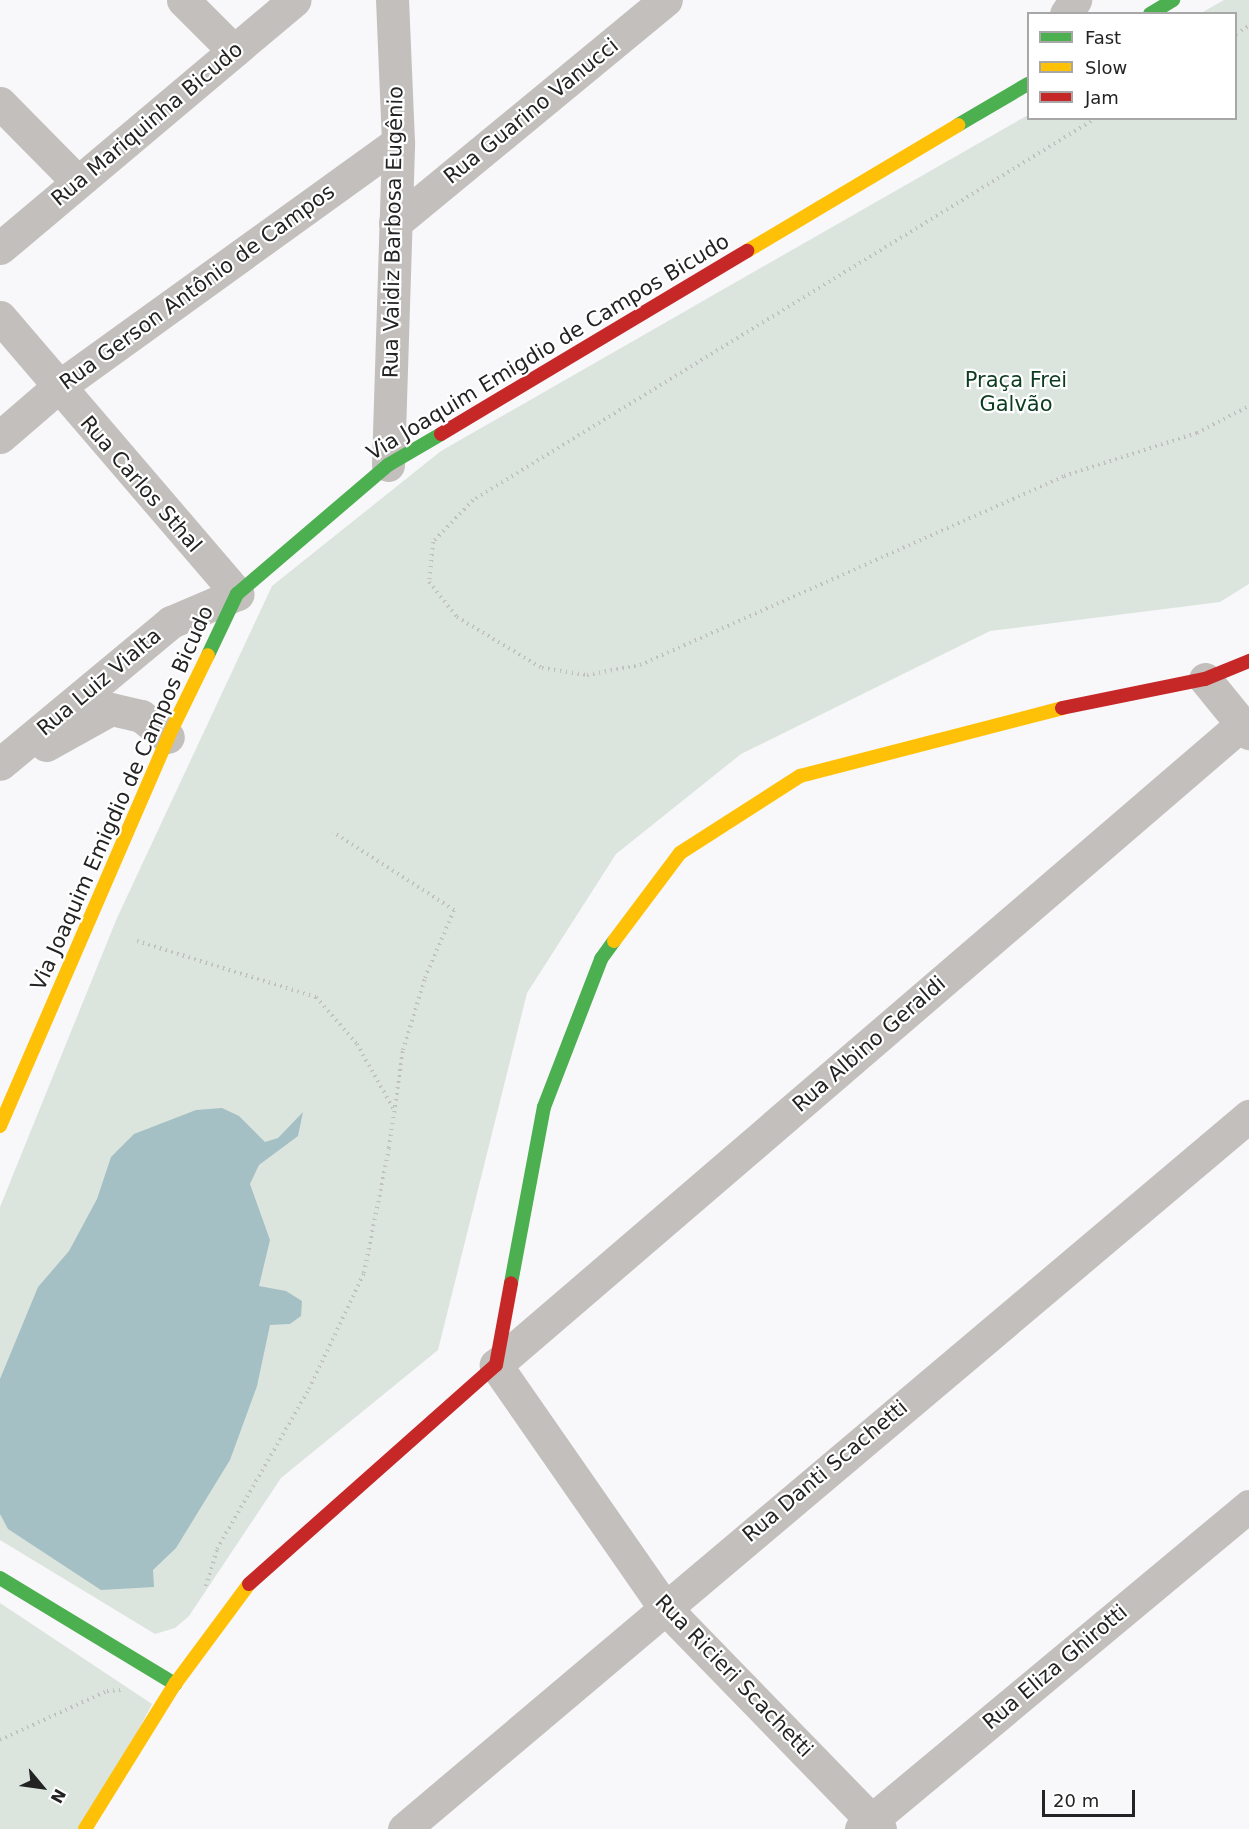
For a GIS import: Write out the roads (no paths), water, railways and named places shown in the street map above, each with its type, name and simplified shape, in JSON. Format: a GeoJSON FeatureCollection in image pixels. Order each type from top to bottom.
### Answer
{"type":"FeatureCollection","features":[{"type":"Feature","properties":{"kind":"street"},"geometry":{"type":"LineString","coordinates":[[183,0],[234,51]]}},
{"type":"Feature","properties":{"kind":"street","name":"Rua Mariquinha Bicudo"},"geometry":{"type":"LineString","coordinates":[[0,248],[294,0]]}},
{"type":"Feature","properties":{"kind":"street","name":"Rua Guarino Vanucci"},"geometry":{"type":"LineString","coordinates":[[395,223],[666,0]]}},
{"type":"Feature","properties":{"kind":"street"},"geometry":{"type":"LineString","coordinates":[[1152,12],[1173,0]]}},
{"type":"Feature","properties":{"kind":"street","name":"Rua Vaidiz Barbosa Eugênio"},"geometry":{"type":"LineString","coordinates":[[384,3],[398,142],[388,465]]}},
{"type":"Feature","properties":{"kind":"street","name":"Via Joaquim Emigdio de Campos Bicudo"},"geometry":{"type":"LineString","coordinates":[[0,1126],[9,1090],[168,737],[237,594],[388,465],[1026,82]]}},
{"type":"Feature","properties":{"kind":"street"},"geometry":{"type":"LineString","coordinates":[[0,103],[78,182]]}},
{"type":"Feature","properties":{"kind":"street","name":"Rua Gerson Antônio de Campos"},"geometry":{"type":"LineString","coordinates":[[0,437],[57,388],[398,142]]}},
{"type":"Feature","properties":{"kind":"street","name":"Rua Carlos Sthal"},"geometry":{"type":"LineString","coordinates":[[0,317],[57,388],[237,594]]}},
{"type":"Feature","properties":{"kind":"street","name":"Rua Luiz Vialta"},"geometry":{"type":"LineString","coordinates":[[0,764],[171,622],[237,594]]}},
{"type":"Feature","properties":{"kind":"street"},"geometry":{"type":"LineString","coordinates":[[85,1829],[175,1684],[255,1576],[496,1365],[544,1107],[601,959],[680,853],[800,776],[1077,704],[1204,679],[1249,661]]}},
{"type":"Feature","properties":{"kind":"street"},"geometry":{"type":"LineString","coordinates":[[1204,679],[1245,728]]}},
{"type":"Feature","properties":{"kind":"street","name":"Rua Luiz Vialta"},"geometry":{"type":"LineString","coordinates":[[0,770],[111,709],[141,716],[168,737]]}},
{"type":"Feature","properties":{"kind":"street","name":"Rua Albino Geraldi"},"geometry":{"type":"LineString","coordinates":[[496,1365],[1245,728]]}},
{"type":"Feature","properties":{"kind":"street","name":"Rua Danti Scachetti"},"geometry":{"type":"LineString","coordinates":[[404,1829],[664,1606],[1249,1116]]}},
{"type":"Feature","properties":{"kind":"street","name":"Rua Ricieri Scachetti"},"geometry":{"type":"LineString","coordinates":[[496,1365],[664,1606],[871,1826]]}},
{"type":"Feature","properties":{"kind":"street","name":"Rua Eliza Ghirotti"},"geometry":{"type":"LineString","coordinates":[[871,1826],[1249,1506]]}},
{"type":"Feature","properties":{"kind":"street"},"geometry":{"type":"LineString","coordinates":[[0,1578],[175,1684]]}},
{"type":"Feature","properties":{"kind":"water"},"geometry":{"type":"Polygon","coordinates":[[[222,1108],[239,1116],[265,1142],[278,1138],[303,1112],[298,1136],[259,1165],[250,1184],[270,1240],[259,1286],[286,1291],[302,1301],[301,1316],[290,1324],[270,1325],[257,1386],[230,1460],[176,1548],[153,1570],[154,1587],[101,1590],[8,1529],[0,1514],[0,1379],[38,1287],[69,1251],[97,1199],[111,1157],[134,1134],[196,1110],[222,1108]]]}},
{"type":"Feature","properties":{"kind":"park label","name":"Praça Frei Galvão"},"geometry":{"type":"Point","coordinates":[1016,392]}}]}
